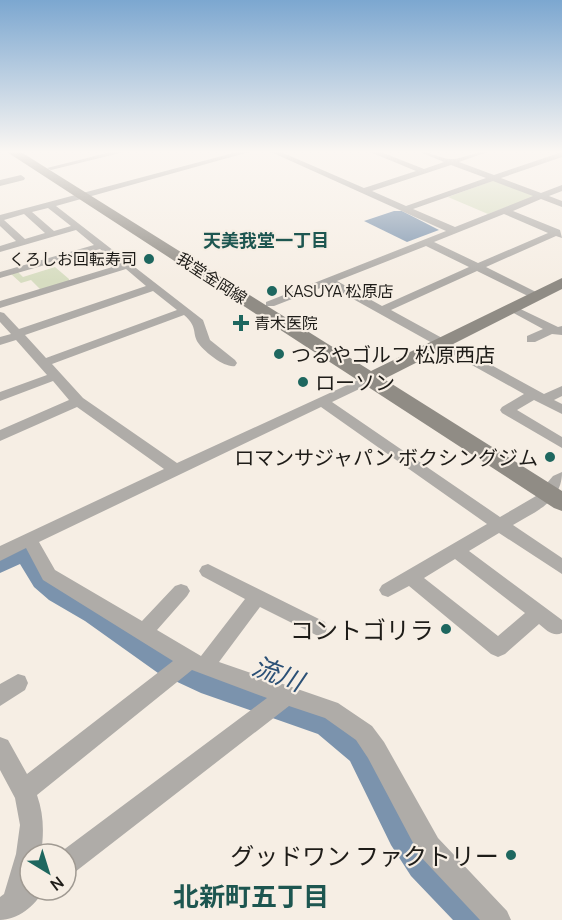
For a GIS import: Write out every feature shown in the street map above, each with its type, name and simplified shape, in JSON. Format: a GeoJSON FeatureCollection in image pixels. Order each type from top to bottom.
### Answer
{"type":"FeatureCollection","features":[{"type":"Feature","properties":{"kind":"main road","name":"我堂金岡線"},"geometry":{"type":"LineString","coordinates":[[88,195],[375,376],[558,488]]}},
{"type":"Feature","properties":{"kind":"main road","name":"我堂金岡線"},"geometry":{"type":"LineString","coordinates":[[89,195],[270,304],[375,376]]}},
{"type":"Feature","properties":{"kind":"main road"},"geometry":{"type":"LineString","coordinates":[[375,376],[562,283]]}},
{"type":"Feature","properties":{"kind":"street"},"geometry":{"type":"LineString","coordinates":[[23,242],[0,220],[84,195]]}},
{"type":"Feature","properties":{"kind":"street"},"geometry":{"type":"LineString","coordinates":[[373,195],[455,231]]}},
{"type":"Feature","properties":{"kind":"street"},"geometry":{"type":"LineString","coordinates":[[406,209],[446,195]]}},
{"type":"Feature","properties":{"kind":"street"},"geometry":{"type":"LineString","coordinates":[[270,304],[541,196],[562,204]]}},
{"type":"Feature","properties":{"kind":"street"},"geometry":{"type":"LineString","coordinates":[[50,205],[199,322],[204,342],[231,363]]}},
{"type":"Feature","properties":{"kind":"street"},"geometry":{"type":"LineString","coordinates":[[25,211],[52,234]]}},
{"type":"Feature","properties":{"kind":"street"},"geometry":{"type":"LineString","coordinates":[[505,211],[559,233]]}},
{"type":"Feature","properties":{"kind":"street"},"geometry":{"type":"LineString","coordinates":[[0,249],[77,227]]}},
{"type":"Feature","properties":{"kind":"street"},"geometry":{"type":"LineString","coordinates":[[382,310],[559,233]]}},
{"type":"Feature","properties":{"kind":"street"},"geometry":{"type":"LineString","coordinates":[[426,242],[536,296]]}},
{"type":"Feature","properties":{"kind":"street"},"geometry":{"type":"LineString","coordinates":[[0,305],[65,270],[100,246]]}},
{"type":"Feature","properties":{"kind":"street"},"geometry":{"type":"LineString","coordinates":[[0,276],[126,266]]}},
{"type":"Feature","properties":{"kind":"street"},"geometry":{"type":"LineString","coordinates":[[329,281],[562,410]]}},
{"type":"Feature","properties":{"kind":"street"},"geometry":{"type":"LineString","coordinates":[[0,341],[154,287]]}},
{"type":"Feature","properties":{"kind":"street"},"geometry":{"type":"LineString","coordinates":[[512,308],[557,329]]}},
{"type":"Feature","properties":{"kind":"street"},"geometry":{"type":"LineString","coordinates":[[43,363],[185,311]]}},
{"type":"Feature","properties":{"kind":"street"},"geometry":{"type":"LineString","coordinates":[[0,315],[78,401],[176,470]]}},
{"type":"Feature","properties":{"kind":"street"},"geometry":{"type":"LineString","coordinates":[[531,339],[557,329]]}},
{"type":"Feature","properties":{"kind":"street"},"geometry":{"type":"LineString","coordinates":[[2,393],[55,376]]}},
{"type":"Feature","properties":{"kind":"street"},"geometry":{"type":"LineString","coordinates":[[0,554],[375,376]]}},
{"type":"Feature","properties":{"kind":"street"},"geometry":{"type":"LineString","coordinates":[[562,390],[507,410],[562,443]]}},
{"type":"Feature","properties":{"kind":"street"},"geometry":{"type":"LineString","coordinates":[[0,436],[78,401]]}},
{"type":"Feature","properties":{"kind":"street"},"geometry":{"type":"LineString","coordinates":[[323,402],[399,457],[562,567]]}},
{"type":"Feature","properties":{"kind":"street"},"geometry":{"type":"LineString","coordinates":[[388,590],[558,488]]}},
{"type":"Feature","properties":{"kind":"street"},"geometry":{"type":"LineString","coordinates":[[29,539],[49,575],[144,632],[188,666],[279,702],[331,710],[363,733],[376,750],[429,847],[498,920]]}},
{"type":"Feature","properties":{"kind":"street"},"geometry":{"type":"LineString","coordinates":[[456,550],[557,627]]}},
{"type":"Feature","properties":{"kind":"street"},"geometry":{"type":"LineString","coordinates":[[208,571],[318,628]]}},
{"type":"Feature","properties":{"kind":"street"},"geometry":{"type":"LineString","coordinates":[[410,577],[498,648],[539,613]]}},
{"type":"Feature","properties":{"kind":"street"},"geometry":{"type":"LineString","coordinates":[[144,632],[181,591]]}},
{"type":"Feature","properties":{"kind":"street"},"geometry":{"type":"LineString","coordinates":[[24,791],[188,666],[258,597]]}},
{"type":"Feature","properties":{"kind":"street"},"geometry":{"type":"LineString","coordinates":[[0,696],[18,683]]}},
{"type":"Feature","properties":{"kind":"street"},"geometry":{"type":"LineString","coordinates":[[78,854],[279,702]]}},
{"type":"Feature","properties":{"kind":"street"},"geometry":{"type":"LineString","coordinates":[[0,748],[24,791],[32,824],[27,862],[15,901]]}},
{"type":"Feature","properties":{"kind":"green space"},"geometry":{"type":"Polygon","coordinates":[[[454,195],[536,196],[488,214],[448,197],[454,195]]]}},
{"type":"Feature","properties":{"kind":"green space"},"geometry":{"type":"Polygon","coordinates":[[[55,267],[69,281],[41,290],[31,280],[21,283],[11,274],[18,272],[23,277],[55,267]]]}},
{"type":"Feature","properties":{"kind":"water"},"geometry":{"type":"Polygon","coordinates":[[[394,211],[402,211],[439,230],[407,242],[364,221],[394,211]]]}},
{"type":"Feature","properties":{"kind":"waterway","name":"流川"},"geometry":{"type":"LineString","coordinates":[[0,562],[17,552],[28,553],[44,579],[59,592],[96,612],[169,663],[212,682],[329,722],[362,749],[404,832],[425,862],[481,920]]}},
{"type":"Feature","properties":{"kind":"place","name":"くろしお回転寿司"},"geometry":{"type":"Point","coordinates":[149,259]}},
{"type":"Feature","properties":{"kind":"place","name":"KASUYA 松原店"},"geometry":{"type":"Point","coordinates":[272,291]}},
{"type":"Feature","properties":{"kind":"place","name":"青木医院"},"geometry":{"type":"Point","coordinates":[241,323]}},
{"type":"Feature","properties":{"kind":"place","name":"つるやゴルフ 松原西店"},"geometry":{"type":"Point","coordinates":[279,354]}},
{"type":"Feature","properties":{"kind":"place","name":"ローソン"},"geometry":{"type":"Point","coordinates":[303,382]}},
{"type":"Feature","properties":{"kind":"place","name":"ロマンサジャパン ボクシングジム"},"geometry":{"type":"Point","coordinates":[550,457]}},
{"type":"Feature","properties":{"kind":"place","name":"コントゴリラ"},"geometry":{"type":"Point","coordinates":[446,629]}},
{"type":"Feature","properties":{"kind":"place","name":"グッドワン ファクトリー"},"geometry":{"type":"Point","coordinates":[511,855]}},
{"type":"Feature","properties":{"kind":"district","name":"天美我堂一丁目"},"geometry":{"type":"Point","coordinates":[266,240]}},
{"type":"Feature","properties":{"kind":"district","name":"北新町五丁目"},"geometry":{"type":"Point","coordinates":[251,896]}}]}
